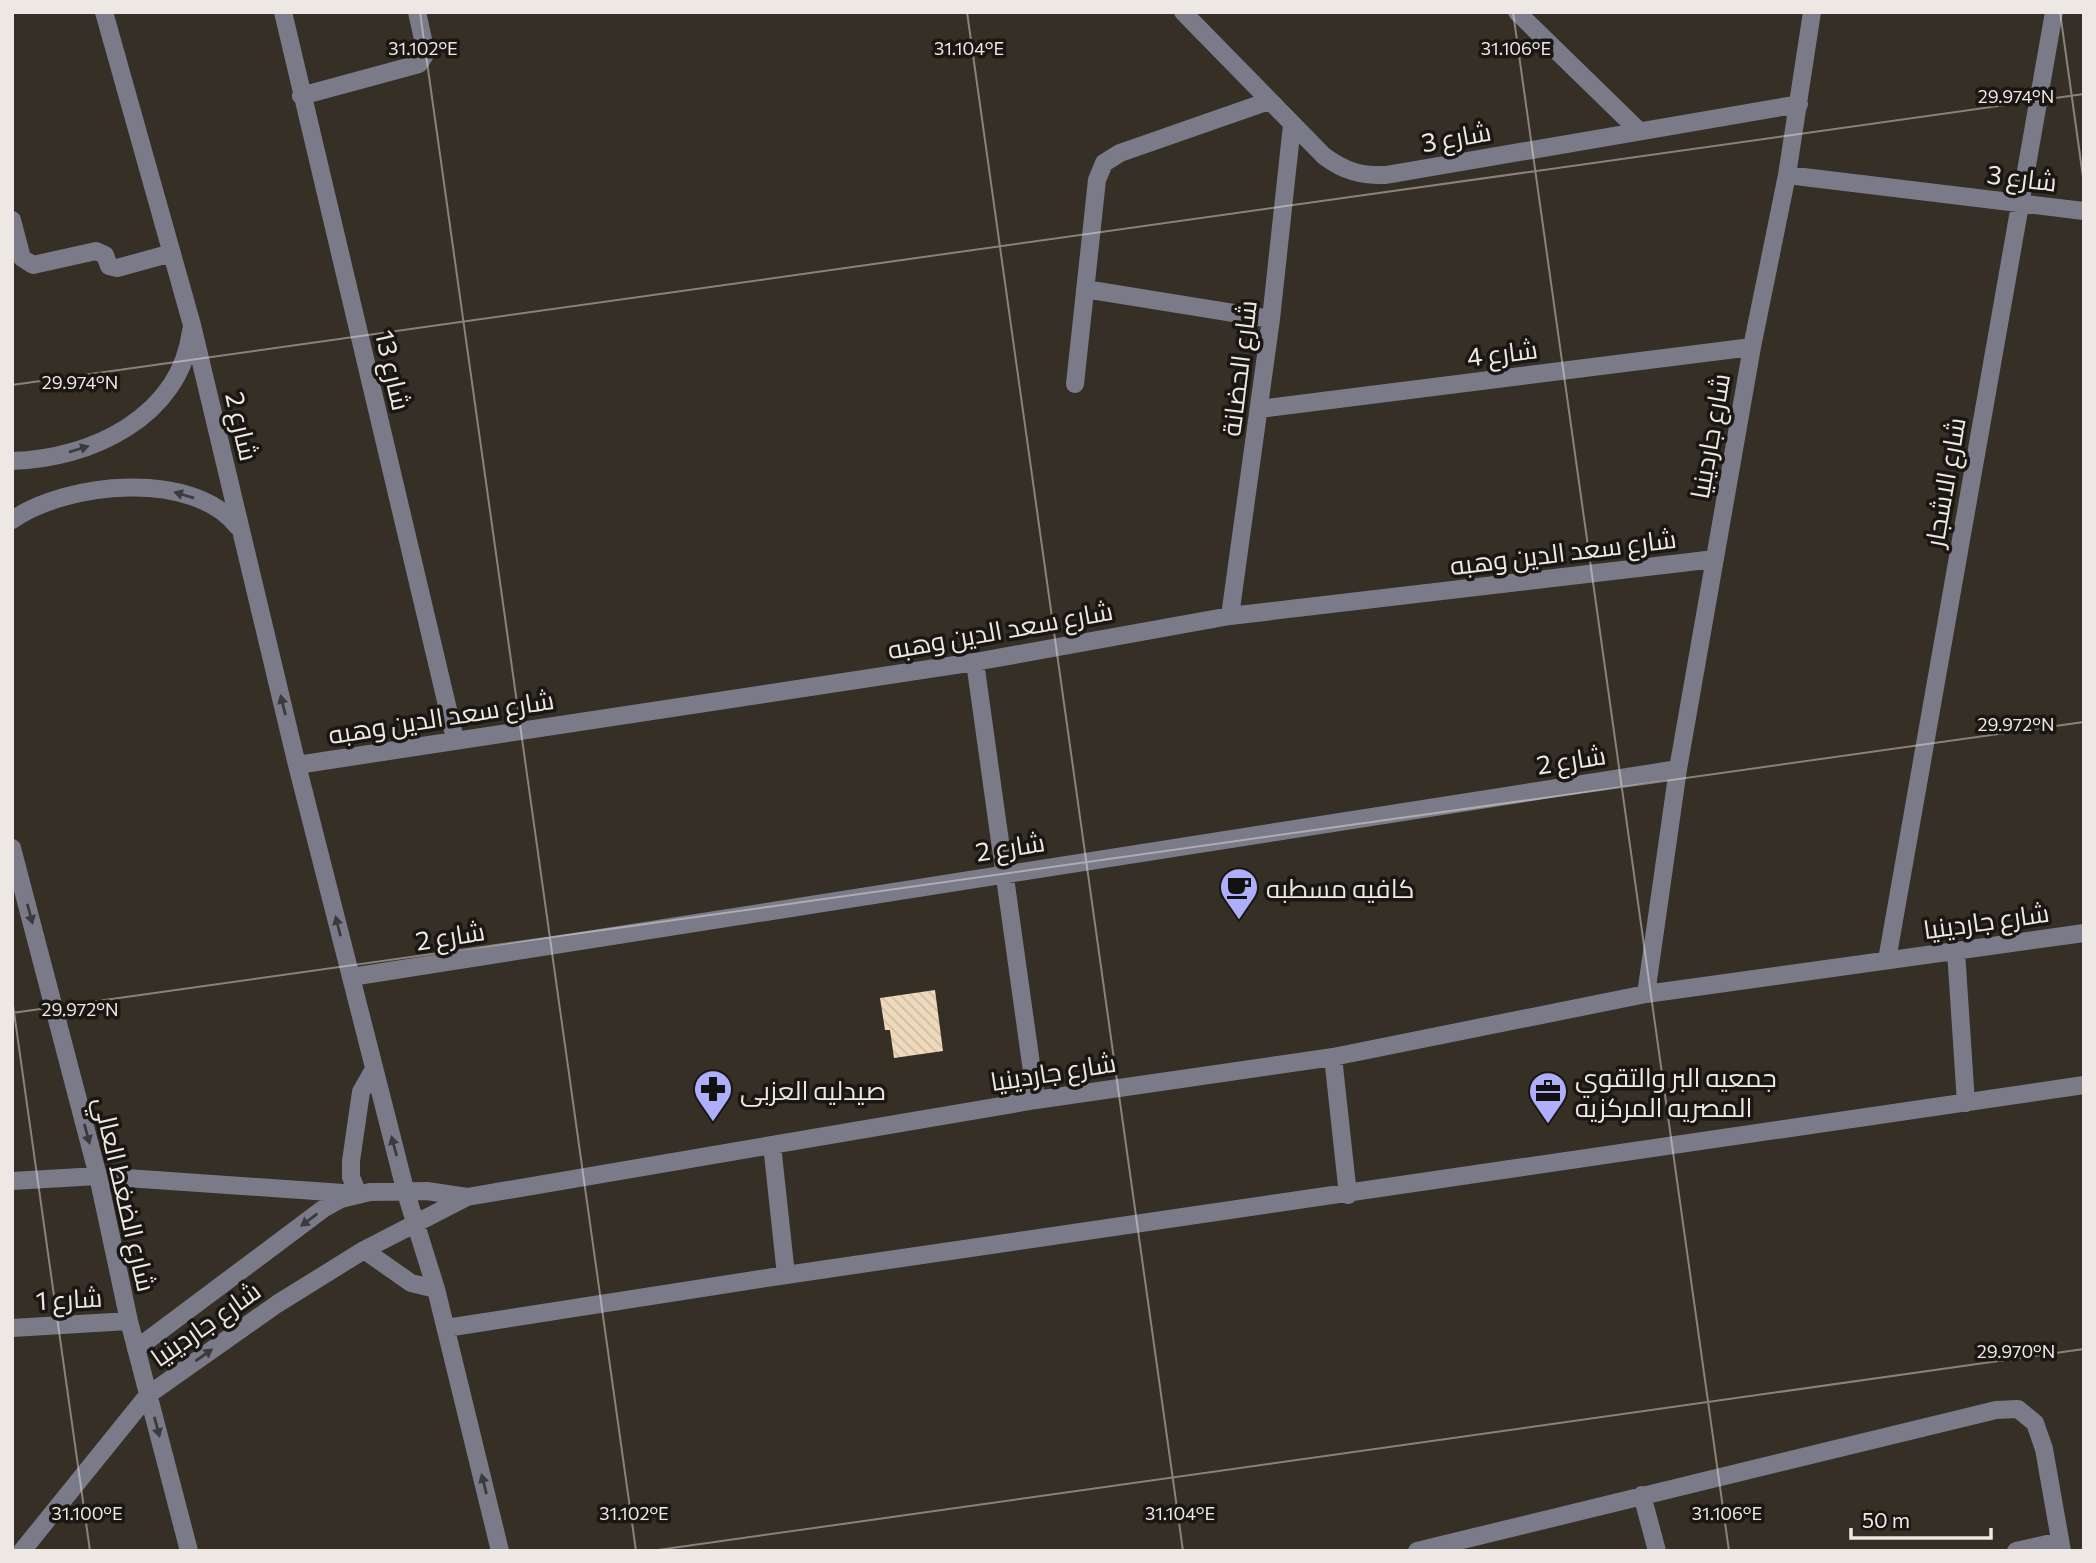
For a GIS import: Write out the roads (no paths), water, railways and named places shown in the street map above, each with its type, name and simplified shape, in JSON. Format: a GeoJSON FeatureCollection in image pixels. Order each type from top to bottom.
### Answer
{"type":"FeatureCollection","features":[{"type":"Feature","properties":{"kind":"street","name":"شارع 2"},"geometry":{"type":"LineString","coordinates":[[104,12],[192,325],[297,765],[406,1193],[436,1289],[500,1551]]}},
{"type":"Feature","properties":{"kind":"street","name":"شارع 13"},"geometry":{"type":"LineString","coordinates":[[283,12],[455,739]]}},
{"type":"Feature","properties":{"kind":"street"},"geometry":{"type":"LineString","coordinates":[[301,96],[419,64],[426,53],[417,12]]}},
{"type":"Feature","properties":{"kind":"street","name":"شارع 3"},"geometry":{"type":"LineString","coordinates":[[1183,12],[1292,125],[1337,166],[1369,176],[1799,104]]}},
{"type":"Feature","properties":{"kind":"street"},"geometry":{"type":"LineString","coordinates":[[1517,12],[1638,130]]}},
{"type":"Feature","properties":{"kind":"street","name":"شارع جاردينيا"},"geometry":{"type":"LineString","coordinates":[[1646,994],[1678,769],[1752,347],[1787,175],[1812,12]]}},
{"type":"Feature","properties":{"kind":"street","name":"شارع الاشجار"},"geometry":{"type":"LineString","coordinates":[[1886,960],[2054,12]]}},
{"type":"Feature","properties":{"kind":"street"},"geometry":{"type":"LineString","coordinates":[[1075,384],[1097,180],[1104,163],[1120,153],[1269,101]]}},
{"type":"Feature","properties":{"kind":"street","name":"شارع الحضانة"},"geometry":{"type":"LineString","coordinates":[[1230,616],[1271,319],[1292,125]]}},
{"type":"Feature","properties":{"kind":"street","name":"شارع 3"},"geometry":{"type":"LineString","coordinates":[[1787,175],[2084,211]]}},
{"type":"Feature","properties":{"kind":"street"},"geometry":{"type":"LineString","coordinates":[[12,220],[22,258],[33,265],[96,251],[105,255],[108,266],[117,268],[172,253]]}},
{"type":"Feature","properties":{"kind":"street"},"geometry":{"type":"LineString","coordinates":[[1085,289],[1271,319]]}},
{"type":"Feature","properties":{"kind":"street"},"geometry":{"type":"LineString","coordinates":[[12,461],[64,454],[85,448],[116,435],[143,417],[172,385],[189,346],[192,325]]}},
{"type":"Feature","properties":{"kind":"street","name":"شارع 4"},"geometry":{"type":"LineString","coordinates":[[1259,409],[1752,347]]}},
{"type":"Feature","properties":{"kind":"street"},"geometry":{"type":"LineString","coordinates":[[12,520],[53,500],[96,490],[142,487],[187,496],[208,504],[229,515],[240,530]]}},
{"type":"Feature","properties":{"kind":"street","name":"شارع سعد الدين وهبه"},"geometry":{"type":"LineString","coordinates":[[297,765],[975,662],[1230,616],[1715,559]]}},
{"type":"Feature","properties":{"kind":"street"},"geometry":{"type":"LineString","coordinates":[[975,662],[1036,1100]]}},
{"type":"Feature","properties":{"kind":"street","name":"شارع 2"},"geometry":{"type":"LineString","coordinates":[[351,977],[1678,769]]}},
{"type":"Feature","properties":{"kind":"street","name":"شارع الضغط العالي"},"geometry":{"type":"LineString","coordinates":[[12,848],[98,1176],[129,1321],[189,1551]]}},
{"type":"Feature","properties":{"kind":"street","name":"شارع جاردينيا"},"geometry":{"type":"LineString","coordinates":[[22,1551],[148,1395],[277,1304],[364,1250],[467,1197],[1036,1100],[1333,1057],[1646,994],[2084,933]]}},
{"type":"Feature","properties":{"kind":"street"},"geometry":{"type":"LineString","coordinates":[[1956,951],[1966,1103]]}},
{"type":"Feature","properties":{"kind":"street"},"geometry":{"type":"LineString","coordinates":[[1333,1057],[1348,1195]]}},
{"type":"Feature","properties":{"kind":"street"},"geometry":{"type":"LineString","coordinates":[[12,1181],[98,1176],[358,1194],[351,1177],[351,1161],[361,1092],[374,1069]]}},
{"type":"Feature","properties":{"kind":"street"},"geometry":{"type":"LineString","coordinates":[[446,1328],[786,1275],[2084,1086]]}},
{"type":"Feature","properties":{"kind":"street"},"geometry":{"type":"LineString","coordinates":[[772,1145],[786,1275]]}},
{"type":"Feature","properties":{"kind":"street","name":"شارع جاردينيا"},"geometry":{"type":"LineString","coordinates":[[136,1349],[323,1209],[358,1194],[427,1191],[467,1197]]}},
{"type":"Feature","properties":{"kind":"street"},"geometry":{"type":"LineString","coordinates":[[364,1250],[411,1283],[436,1289]]}},
{"type":"Feature","properties":{"kind":"street","name":"شارع 1"},"geometry":{"type":"LineString","coordinates":[[12,1328],[129,1321]]}},
{"type":"Feature","properties":{"kind":"street"},"geometry":{"type":"LineString","coordinates":[[1417,1551],[1996,1410],[2018,1409],[2035,1423],[2044,1449],[2061,1546],[2015,1551]]}},
{"type":"Feature","properties":{"kind":"street"},"geometry":{"type":"LineString","coordinates":[[1642,1495],[1657,1551]]}},
{"type":"Feature","properties":{"kind":"place","name":"كافيه مسطبه"},"geometry":{"type":"Point","coordinates":[1239,921]}},
{"type":"Feature","properties":{"kind":"place","name":"صيدليه العزبى"},"geometry":{"type":"Point","coordinates":[713,1123]}},
{"type":"Feature","properties":{"kind":"place","name":"جمعيه البر والتقوي المصريه المركزيه"},"geometry":{"type":"Point","coordinates":[1548,1125]}}]}
